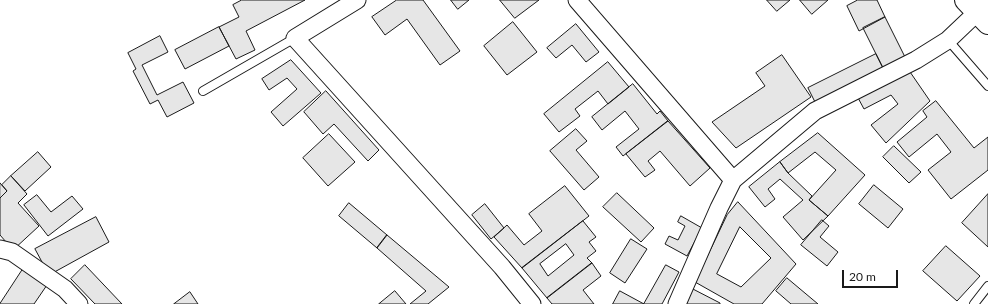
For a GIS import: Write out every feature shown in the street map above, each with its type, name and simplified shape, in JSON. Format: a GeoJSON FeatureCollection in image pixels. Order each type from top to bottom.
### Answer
{"type":"FeatureCollection","features":[{"type":"Feature","properties":{"kind":"street"},"geometry":{"type":"LineString","coordinates":[[356,0],[295,38],[502,267],[532,304]]}},
{"type":"Feature","properties":{"kind":"street"},"geometry":{"type":"LineString","coordinates":[[577,0],[734,180]]}},
{"type":"Feature","properties":{"kind":"street"},"geometry":{"type":"LineString","coordinates":[[677,304],[719,208],[734,180],[815,111],[916,60],[948,40],[980,9]]}},
{"type":"Feature","properties":{"kind":"street"},"geometry":{"type":"LineString","coordinates":[[0,249],[12,252],[65,288],[78,304]]}},
{"type":"Feature","properties":{"kind":"lane"},"geometry":{"type":"LineString","coordinates":[[203,91],[295,38]]}},
{"type":"Feature","properties":{"kind":"lane"},"geometry":{"type":"LineString","coordinates":[[948,40],[988,86]]}},
{"type":"Feature","properties":{"kind":"lane"},"geometry":{"type":"LineString","coordinates":[[974,304],[988,286]]}},
{"type":"Feature","properties":{"kind":"building"},"geometry":{"type":"Polygon","coordinates":[[[242,0],[305,0],[246,31],[255,50],[236,59],[219,27],[239,17],[233,5],[242,0]]]}},
{"type":"Feature","properties":{"kind":"building"},"geometry":{"type":"Polygon","coordinates":[[[397,0],[423,0],[460,51],[440,65],[407,19],[385,35],[372,17],[397,0]]]}},
{"type":"Feature","properties":{"kind":"building"},"geometry":{"type":"Polygon","coordinates":[[[451,0],[469,0],[458,9],[451,0]]]}},
{"type":"Feature","properties":{"kind":"building"},"geometry":{"type":"Polygon","coordinates":[[[500,0],[539,0],[515,18],[500,0]]]}},
{"type":"Feature","properties":{"kind":"building"},"geometry":{"type":"Polygon","coordinates":[[[767,0],[790,0],[777,11],[767,0]]]}},
{"type":"Feature","properties":{"kind":"building"},"geometry":{"type":"Polygon","coordinates":[[[800,0],[828,0],[812,14],[800,0]]]}},
{"type":"Feature","properties":{"kind":"building"},"geometry":{"type":"Polygon","coordinates":[[[858,0],[877,0],[885,17],[859,31],[847,6],[858,0]]]}},
{"type":"Feature","properties":{"kind":"building"},"geometry":{"type":"Polygon","coordinates":[[[885,17],[906,59],[884,70],[863,28],[885,17]]]}},
{"type":"Feature","properties":{"kind":"building"},"geometry":{"type":"Polygon","coordinates":[[[513,22],[537,52],[507,75],[484,46],[513,22]]]}},
{"type":"Feature","properties":{"kind":"building"},"geometry":{"type":"Polygon","coordinates":[[[576,24],[599,52],[586,62],[572,45],[556,58],[547,48],[576,24]]]}},
{"type":"Feature","properties":{"kind":"building"},"geometry":{"type":"Polygon","coordinates":[[[219,27],[229,46],[185,69],[175,50],[219,27]]]}},
{"type":"Feature","properties":{"kind":"building"},"geometry":{"type":"Polygon","coordinates":[[[160,36],[168,52],[142,65],[157,95],[183,82],[194,103],[167,117],[158,100],[150,104],[133,71],[136,69],[128,53],[160,36]]]}},
{"type":"Feature","properties":{"kind":"building"},"geometry":{"type":"Polygon","coordinates":[[[876,54],[884,70],[816,104],[808,88],[876,54]]]}},
{"type":"Feature","properties":{"kind":"building"},"geometry":{"type":"Polygon","coordinates":[[[782,55],[811,97],[736,148],[712,122],[765,86],[756,73],[782,55]]]}},
{"type":"Feature","properties":{"kind":"building"},"geometry":{"type":"Polygon","coordinates":[[[291,60],[321,93],[283,126],[271,112],[297,89],[287,78],[269,90],[262,79],[291,60]]]}},
{"type":"Feature","properties":{"kind":"building"},"geometry":{"type":"Polygon","coordinates":[[[608,62],[629,87],[608,104],[598,91],[575,109],[580,116],[559,132],[544,114],[608,62]]]}},
{"type":"Feature","properties":{"kind":"building"},"geometry":{"type":"Polygon","coordinates":[[[908,69],[930,101],[886,143],[871,125],[898,104],[891,95],[864,109],[857,96],[908,69]]]}},
{"type":"Feature","properties":{"kind":"building"},"geometry":{"type":"Polygon","coordinates":[[[633,84],[657,114],[660,111],[668,121],[623,156],[616,147],[639,129],[625,111],[602,130],[592,117],[633,84]]]}},
{"type":"Feature","properties":{"kind":"building"},"geometry":{"type":"Polygon","coordinates":[[[326,91],[379,150],[368,161],[334,124],[323,134],[304,112],[326,91]]]}},
{"type":"Feature","properties":{"kind":"building"},"geometry":{"type":"Polygon","coordinates":[[[936,101],[974,148],[988,137],[988,170],[951,199],[928,170],[951,152],[937,134],[909,157],[897,142],[927,117],[923,111],[936,101]]]}},
{"type":"Feature","properties":{"kind":"building"},"geometry":{"type":"Polygon","coordinates":[[[668,121],[710,168],[690,186],[660,151],[648,161],[655,170],[645,177],[626,154],[668,121]]]}},
{"type":"Feature","properties":{"kind":"building"},"geometry":{"type":"Polygon","coordinates":[[[576,129],[587,141],[576,150],[599,177],[584,190],[550,151],[576,129]]]}},
{"type":"Feature","properties":{"kind":"building"},"geometry":{"type":"Polygon","coordinates":[[[818,133],[865,175],[828,216],[809,200],[836,170],[815,152],[788,173],[780,162],[818,133]]]}},
{"type":"Feature","properties":{"kind":"building"},"geometry":{"type":"Polygon","coordinates":[[[329,134],[355,162],[328,186],[303,158],[329,134]]]}},
{"type":"Feature","properties":{"kind":"building"},"geometry":{"type":"Polygon","coordinates":[[[894,146],[921,172],[909,183],[883,157],[894,146]]]}},
{"type":"Feature","properties":{"kind":"building"},"geometry":{"type":"Polygon","coordinates":[[[38,152],[51,167],[25,191],[11,176],[38,152]]]}},
{"type":"Feature","properties":{"kind":"building"},"geometry":{"type":"Polygon","coordinates":[[[780,162],[788,173],[812,196],[809,200],[828,216],[803,240],[783,217],[803,200],[780,179],[768,189],[775,199],[765,207],[749,187],[780,162]]]}},
{"type":"Feature","properties":{"kind":"building"},"geometry":{"type":"Polygon","coordinates":[[[11,176],[27,194],[18,203],[39,226],[13,250],[0,235],[0,198],[7,191],[2,185],[11,176]]]}},
{"type":"Feature","properties":{"kind":"building"},"geometry":{"type":"Polygon","coordinates":[[[0,183],[7,191],[0,198],[0,183]]]}},
{"type":"Feature","properties":{"kind":"building"},"geometry":{"type":"Polygon","coordinates":[[[874,185],[903,209],[888,228],[859,204],[874,185]]]}},
{"type":"Feature","properties":{"kind":"building"},"geometry":{"type":"Polygon","coordinates":[[[565,186],[589,216],[522,268],[494,237],[507,225],[524,245],[542,231],[529,214],[565,186]]]}},
{"type":"Feature","properties":{"kind":"building"},"geometry":{"type":"Polygon","coordinates":[[[617,193],[654,228],[641,242],[603,207],[617,193]]]}},
{"type":"Feature","properties":{"kind":"building"},"geometry":{"type":"Polygon","coordinates":[[[988,194],[988,247],[962,223],[988,194]]]}},
{"type":"Feature","properties":{"kind":"building"},"geometry":{"type":"Polygon","coordinates":[[[37,195],[51,212],[72,196],[83,209],[48,236],[24,205],[37,195]]]}},
{"type":"Feature","properties":{"kind":"building"},"geometry":{"type":"Polygon","coordinates":[[[738,202],[796,264],[762,304],[734,304],[695,282],[727,215],[738,202]],[[740,227],[717,274],[741,287],[771,258],[740,227]]]}},
{"type":"Feature","properties":{"kind":"building"},"geometry":{"type":"Polygon","coordinates":[[[349,203],[387,235],[377,248],[339,216],[349,203]]]}},
{"type":"Feature","properties":{"kind":"building"},"geometry":{"type":"Polygon","coordinates":[[[485,204],[504,228],[491,239],[472,215],[485,204]]]}},
{"type":"Feature","properties":{"kind":"building"},"geometry":{"type":"Polygon","coordinates":[[[681,216],[702,228],[687,256],[665,244],[669,236],[678,240],[685,226],[678,222],[681,216]]]}},
{"type":"Feature","properties":{"kind":"building"},"geometry":{"type":"Polygon","coordinates":[[[96,217],[109,242],[49,275],[35,249],[96,217]]]}},
{"type":"Feature","properties":{"kind":"building"},"geometry":{"type":"Polygon","coordinates":[[[822,220],[829,226],[820,237],[838,252],[827,266],[801,245],[822,220]]]}},
{"type":"Feature","properties":{"kind":"building"},"geometry":{"type":"Polygon","coordinates":[[[583,221],[596,237],[589,242],[596,251],[587,258],[592,263],[547,298],[522,268],[583,221]],[[566,244],[540,264],[548,276],[574,255],[566,244]]]}},
{"type":"Feature","properties":{"kind":"building"},"geometry":{"type":"Polygon","coordinates":[[[387,235],[449,287],[428,304],[410,304],[426,291],[377,248],[387,235]]]}},
{"type":"Feature","properties":{"kind":"building"},"geometry":{"type":"Polygon","coordinates":[[[631,239],[647,249],[625,283],[610,273],[631,239]]]}},
{"type":"Feature","properties":{"kind":"building"},"geometry":{"type":"Polygon","coordinates":[[[946,246],[980,276],[957,301],[923,271],[946,246]]]}},
{"type":"Feature","properties":{"kind":"building"},"geometry":{"type":"Polygon","coordinates":[[[592,263],[601,276],[583,290],[594,304],[552,304],[547,298],[592,263]]]}},
{"type":"Feature","properties":{"kind":"building"},"geometry":{"type":"Polygon","coordinates":[[[85,265],[122,304],[95,304],[71,279],[85,265]]]}},
{"type":"Feature","properties":{"kind":"building"},"geometry":{"type":"Polygon","coordinates":[[[666,265],[679,272],[662,304],[644,304],[666,265]]]}},
{"type":"Feature","properties":{"kind":"building"},"geometry":{"type":"Polygon","coordinates":[[[23,269],[47,285],[34,304],[0,304],[23,269]]]}},
{"type":"Feature","properties":{"kind":"building"},"geometry":{"type":"Polygon","coordinates":[[[787,278],[818,304],[791,304],[776,291],[787,278]]]}},
{"type":"Feature","properties":{"kind":"building"},"geometry":{"type":"Polygon","coordinates":[[[689,287],[720,303],[720,304],[679,304],[689,287]]]}},
{"type":"Feature","properties":{"kind":"building"},"geometry":{"type":"Polygon","coordinates":[[[395,291],[406,304],[379,304],[395,291]]]}},
{"type":"Feature","properties":{"kind":"building"},"geometry":{"type":"Polygon","coordinates":[[[620,291],[644,304],[613,304],[620,291]]]}},
{"type":"Feature","properties":{"kind":"building"},"geometry":{"type":"Polygon","coordinates":[[[190,292],[198,304],[174,304],[190,292]]]}}]}
